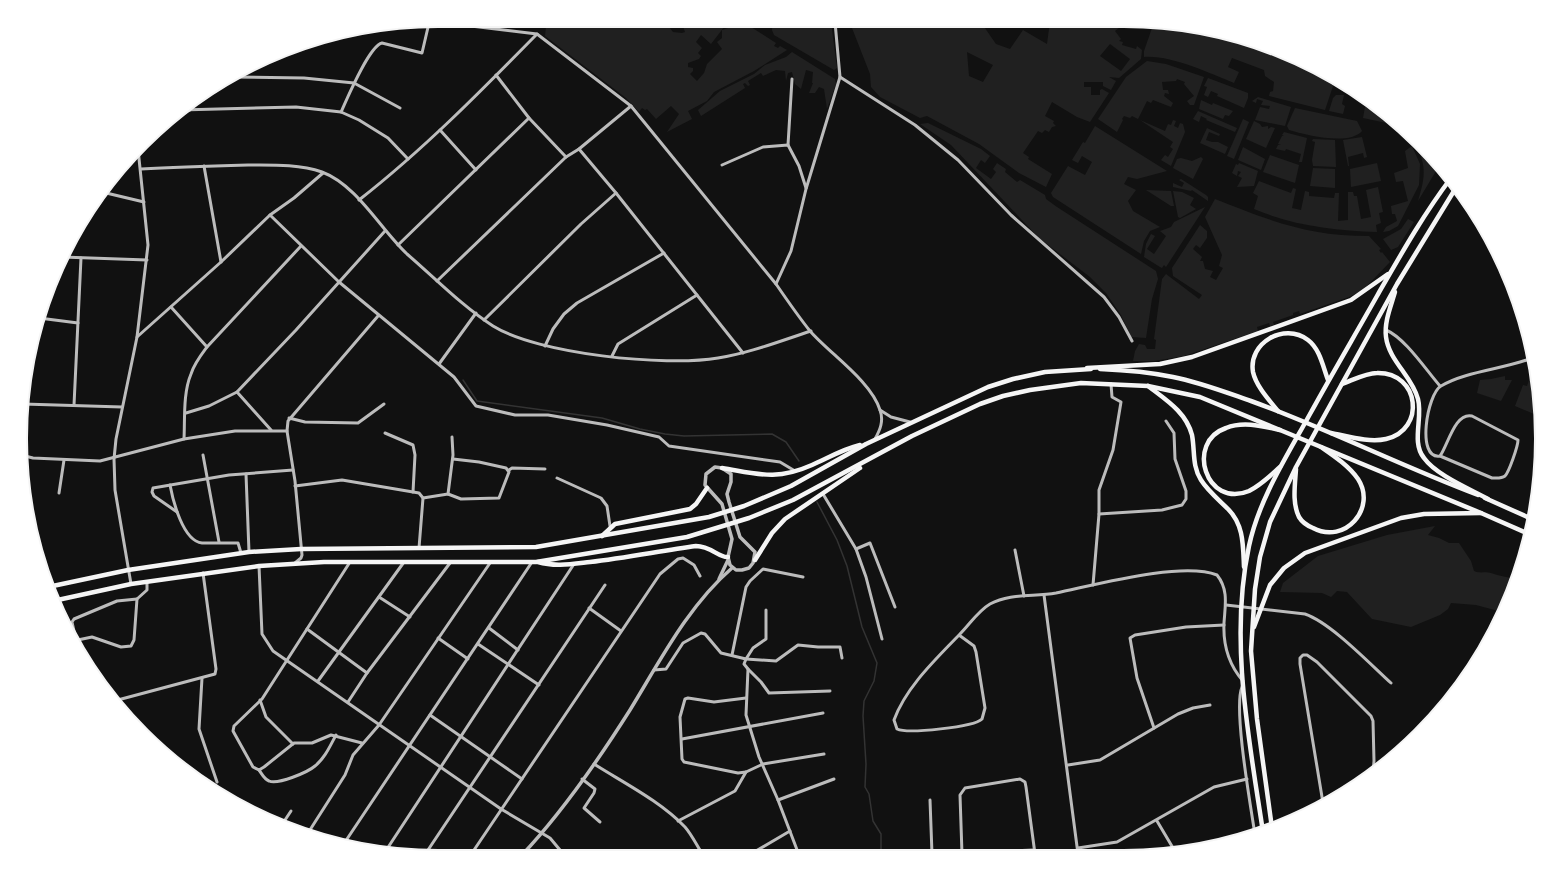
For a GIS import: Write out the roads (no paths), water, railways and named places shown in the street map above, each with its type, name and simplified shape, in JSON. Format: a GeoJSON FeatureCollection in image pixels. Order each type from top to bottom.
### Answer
{"type":"FeatureCollection","features":[{"type":"Feature","properties":{"kind":"main road"},"geometry":{"type":"LineString","coordinates":[[1262,826],[1242,670],[1242,613],[1244,581],[1249,545],[1255,524],[1261,508],[1283,464],[1328,382],[1391,271],[1446,184]]}},
{"type":"Feature","properties":{"kind":"main road"},"geometry":{"type":"LineString","coordinates":[[1271,823],[1251,669],[1251,634],[1255,589],[1260,557],[1270,522],[1296,467],[1397,284],[1453,192]]}},
{"type":"Feature","properties":{"kind":"main road"},"geometry":{"type":"LineString","coordinates":[[54,586],[128,570],[250,552],[301,549],[522,548],[602,536],[709,517],[744,506],[791,486],[875,439],[988,387],[1013,379],[1045,372],[1160,364],[1192,357],[1351,300],[1373,286],[1391,271]]}},
{"type":"Feature","properties":{"kind":"main road"},"geometry":{"type":"LineString","coordinates":[[1397,284],[1387,320],[1386,337],[1392,354],[1414,385],[1420,412],[1418,443],[1420,452],[1424,460],[1436,470],[1488,499]]}},
{"type":"Feature","properties":{"kind":"main road"},"geometry":{"type":"LineString","coordinates":[[1278,411],[1259,385],[1253,371],[1256,354],[1262,344],[1268,339],[1277,334],[1289,333],[1307,340],[1317,351],[1328,382]]}},
{"type":"Feature","properties":{"kind":"main road"},"geometry":{"type":"LineString","coordinates":[[1087,368],[1131,370],[1173,377],[1209,386],[1278,411],[1426,476],[1488,499],[1527,517]]}},
{"type":"Feature","properties":{"kind":"main road"},"geometry":{"type":"LineString","coordinates":[[1331,433],[1363,439],[1385,440],[1396,436],[1406,428],[1413,409],[1412,398],[1408,387],[1400,379],[1389,374],[1376,373],[1342,384]]}},
{"type":"Feature","properties":{"kind":"main road"},"geometry":{"type":"LineString","coordinates":[[60,600],[131,584],[203,573],[295,563],[534,562],[626,548],[715,530],[749,518],[805,494],[947,419],[1003,396],[1081,383],[1148,386],[1200,397],[1322,446],[1524,532]]}},
{"type":"Feature","properties":{"kind":"main road"},"geometry":{"type":"LineString","coordinates":[[1148,386],[1178,409],[1186,420],[1192,436],[1195,466],[1200,480],[1230,511],[1239,524],[1243,544],[1244,581]]}},
{"type":"Feature","properties":{"kind":"main road"},"geometry":{"type":"LineString","coordinates":[[1280,430],[1249,424],[1218,431],[1208,444],[1203,454],[1203,464],[1211,483],[1225,492],[1241,493],[1256,487],[1283,464]]}},
{"type":"Feature","properties":{"kind":"main road"},"geometry":{"type":"LineString","coordinates":[[722,468],[762,475],[795,472],[843,450],[866,444]]}},
{"type":"Feature","properties":{"kind":"main road"},"geometry":{"type":"LineString","coordinates":[[1296,467],[1294,504],[1300,518],[1306,525],[1324,533],[1337,532],[1350,527],[1355,522],[1362,508],[1363,489],[1358,479],[1348,468],[1322,446]]}},
{"type":"Feature","properties":{"kind":"main road"},"geometry":{"type":"LineString","coordinates":[[755,560],[772,533],[785,519],[877,456]]}},
{"type":"Feature","properties":{"kind":"main road"},"geometry":{"type":"LineString","coordinates":[[602,536],[610,526],[621,522],[690,509],[696,504],[707,488]]}},
{"type":"Feature","properties":{"kind":"main road"},"geometry":{"type":"LineString","coordinates":[[1251,634],[1262,601],[1270,585],[1284,568],[1305,553],[1401,518],[1424,514],[1461,512],[1481,513]]}},
{"type":"Feature","properties":{"kind":"main road"},"geometry":{"type":"LineString","coordinates":[[534,562],[551,565],[574,564],[696,546],[707,547],[722,558],[728,558]]}},
{"type":"Feature","properties":{"kind":"street"},"geometry":{"type":"LineString","coordinates":[[340,112],[354,83],[377,45],[382,43],[422,54],[428,27]]}},
{"type":"Feature","properties":{"kind":"street"},"geometry":{"type":"LineString","coordinates":[[479,27],[537,34],[631,106],[776,284],[811,332],[861,382],[880,410],[891,417],[910,422]]}},
{"type":"Feature","properties":{"kind":"street"},"geometry":{"type":"LineString","coordinates":[[776,284],[791,251],[806,189],[840,77],[835,27]]}},
{"type":"Feature","properties":{"kind":"street"},"geometry":{"type":"LineString","coordinates":[[359,200],[440,130],[537,34]]}},
{"type":"Feature","properties":{"kind":"street"},"geometry":{"type":"LineString","coordinates":[[496,75],[529,118],[566,157]]}},
{"type":"Feature","properties":{"kind":"street"},"geometry":{"type":"LineString","coordinates":[[242,77],[304,78],[354,83],[400,108]]}},
{"type":"Feature","properties":{"kind":"street"},"geometry":{"type":"LineString","coordinates":[[840,77],[915,125],[958,160],[1011,215],[1104,297],[1119,317],[1132,341]]}},
{"type":"Feature","properties":{"kind":"street"},"geometry":{"type":"LineString","coordinates":[[792,79],[788,145],[799,166],[806,189]]}},
{"type":"Feature","properties":{"kind":"street"},"geometry":{"type":"LineString","coordinates":[[437,281],[566,157],[579,149],[631,106]]}},
{"type":"Feature","properties":{"kind":"street"},"geometry":{"type":"LineString","coordinates":[[191,110],[296,107],[340,112],[359,120],[388,138],[408,159]]}},
{"type":"Feature","properties":{"kind":"street"},"geometry":{"type":"LineString","coordinates":[[398,245],[529,118]]}},
{"type":"Feature","properties":{"kind":"street"},"geometry":{"type":"LineString","coordinates":[[440,130],[476,170]]}},
{"type":"Feature","properties":{"kind":"street"},"geometry":{"type":"LineString","coordinates":[[722,165],[763,146],[788,145]]}},
{"type":"Feature","properties":{"kind":"street"},"geometry":{"type":"LineString","coordinates":[[579,149],[664,252],[743,353]]}},
{"type":"Feature","properties":{"kind":"street"},"geometry":{"type":"LineString","coordinates":[[131,584],[115,490],[114,459],[122,407],[137,337],[147,260],[148,230],[139,157]]}},
{"type":"Feature","properties":{"kind":"street"},"geometry":{"type":"LineString","coordinates":[[141,169],[274,165],[298,167],[323,173],[338,181],[359,200],[398,245],[437,281],[484,320],[514,336],[545,346],[612,356],[672,361],[717,358],[743,353],[811,332]]}},
{"type":"Feature","properties":{"kind":"street"},"geometry":{"type":"LineString","coordinates":[[204,166],[221,262]]}},
{"type":"Feature","properties":{"kind":"street"},"geometry":{"type":"LineString","coordinates":[[137,337],[221,262],[270,215],[294,198],[323,173]]}},
{"type":"Feature","properties":{"kind":"street"},"geometry":{"type":"LineString","coordinates":[[108,193],[144,202]]}},
{"type":"Feature","properties":{"kind":"street"},"geometry":{"type":"LineString","coordinates":[[484,320],[576,229],[616,193]]}},
{"type":"Feature","properties":{"kind":"street"},"geometry":{"type":"LineString","coordinates":[[270,215],[339,282],[378,316],[439,364],[462,386],[473,403],[480,408],[515,415],[548,415],[606,425],[659,437],[668,446],[780,462],[795,472]]}},
{"type":"Feature","properties":{"kind":"street"},"geometry":{"type":"LineString","coordinates":[[186,413],[210,406],[237,392],[385,230]]}},
{"type":"Feature","properties":{"kind":"street"},"geometry":{"type":"LineString","coordinates":[[184,438],[187,388],[191,374],[207,347],[302,246]]}},
{"type":"Feature","properties":{"kind":"street"},"geometry":{"type":"LineString","coordinates":[[545,346],[553,329],[564,314],[577,302],[664,252]]}},
{"type":"Feature","properties":{"kind":"street"},"geometry":{"type":"LineString","coordinates":[[68,257],[147,260]]}},
{"type":"Feature","properties":{"kind":"street"},"geometry":{"type":"LineString","coordinates":[[74,405],[81,258]]}},
{"type":"Feature","properties":{"kind":"street"},"geometry":{"type":"LineString","coordinates":[[612,356],[618,344],[697,295]]}},
{"type":"Feature","properties":{"kind":"street"},"geometry":{"type":"LineString","coordinates":[[170,307],[207,347]]}},
{"type":"Feature","properties":{"kind":"street"},"geometry":{"type":"LineString","coordinates":[[439,364],[476,313]]}},
{"type":"Feature","properties":{"kind":"street"},"geometry":{"type":"LineString","coordinates":[[295,563],[301,558],[301,549],[295,486],[287,431],[289,418],[378,316]]}},
{"type":"Feature","properties":{"kind":"street"},"geometry":{"type":"LineString","coordinates":[[45,319],[78,323]]}},
{"type":"Feature","properties":{"kind":"street"},"geometry":{"type":"LineString","coordinates":[[1386,330],[1393,333],[1406,345],[1440,386]]}},
{"type":"Feature","properties":{"kind":"street"},"geometry":{"type":"LineString","coordinates":[[1440,456],[1450,434],[1463,417],[1467,415],[1472,416],[1517,438],[1518,446],[1506,474],[1500,478],[1492,478],[1440,456],[1433,455],[1428,450],[1426,432],[1430,406],[1433,396],[1440,386],[1455,380],[1527,359]]}},
{"type":"Feature","properties":{"kind":"street"},"geometry":{"type":"LineString","coordinates":[[1093,585],[1099,514],[1099,490],[1113,450],[1121,402],[1112,397],[1111,384]]}},
{"type":"Feature","properties":{"kind":"street"},"geometry":{"type":"LineString","coordinates":[[237,392],[270,430]]}},
{"type":"Feature","properties":{"kind":"street"},"geometry":{"type":"LineString","coordinates":[[29,404],[122,407]]}},
{"type":"Feature","properties":{"kind":"street"},"geometry":{"type":"LineString","coordinates":[[289,418],[305,422],[358,423],[384,404]]}},
{"type":"Feature","properties":{"kind":"street"},"geometry":{"type":"LineString","coordinates":[[875,439],[881,429],[880,410]]}},
{"type":"Feature","properties":{"kind":"street"},"geometry":{"type":"LineString","coordinates":[[1099,514],[1162,510],[1182,505],[1186,499],[1186,491],[1175,459],[1174,433],[1166,421]]}},
{"type":"Feature","properties":{"kind":"street"},"geometry":{"type":"LineString","coordinates":[[28,457],[96,462],[114,459],[184,438],[235,431],[287,431]]}},
{"type":"Feature","properties":{"kind":"street"},"geometry":{"type":"LineString","coordinates":[[385,434],[413,445],[415,455],[413,492]]}},
{"type":"Feature","properties":{"kind":"street"},"geometry":{"type":"LineString","coordinates":[[448,494],[453,459],[452,437]]}},
{"type":"Feature","properties":{"kind":"street"},"geometry":{"type":"LineString","coordinates":[[203,455],[219,542]]}},
{"type":"Feature","properties":{"kind":"street"},"geometry":{"type":"LineString","coordinates":[[453,459],[479,462],[509,470],[512,468],[545,470]]}},
{"type":"Feature","properties":{"kind":"street"},"geometry":{"type":"LineString","coordinates":[[59,493],[64,460]]}},
{"type":"Feature","properties":{"kind":"street"},"geometry":{"type":"LineString","coordinates":[[718,580],[728,558],[732,539],[722,504],[717,496],[707,488],[704,481],[706,474],[711,469],[722,468],[731,474],[728,498],[740,537],[754,550],[755,560],[751,566],[746,570],[732,568]]}},
{"type":"Feature","properties":{"kind":"street"},"geometry":{"type":"LineString","coordinates":[[177,512],[152,494],[153,488],[246,474],[293,470]]}},
{"type":"Feature","properties":{"kind":"street"},"geometry":{"type":"LineString","coordinates":[[423,498],[448,494],[461,499],[499,498],[508,477],[509,470]]}},
{"type":"Feature","properties":{"kind":"street"},"geometry":{"type":"LineString","coordinates":[[246,474],[250,552]]}},
{"type":"Feature","properties":{"kind":"street"},"geometry":{"type":"LineString","coordinates":[[557,478],[601,498],[607,506],[610,526]]}},
{"type":"Feature","properties":{"kind":"street"},"geometry":{"type":"LineString","coordinates":[[295,486],[342,480],[419,493],[423,498],[419,548]]}},
{"type":"Feature","properties":{"kind":"street"},"geometry":{"type":"LineString","coordinates":[[170,485],[177,512],[193,541],[202,543],[238,543],[241,553]]}},
{"type":"Feature","properties":{"kind":"street"},"geometry":{"type":"LineString","coordinates":[[823,494],[856,549],[866,577],[882,639]]}},
{"type":"Feature","properties":{"kind":"street"},"geometry":{"type":"LineString","coordinates":[[856,549],[870,543],[895,607]]}},
{"type":"Feature","properties":{"kind":"street"},"geometry":{"type":"LineString","coordinates":[[1014,550],[1024,596]]}},
{"type":"Feature","properties":{"kind":"street"},"geometry":{"type":"LineString","coordinates":[[728,558],[732,568]]}},
{"type":"Feature","properties":{"kind":"street"},"geometry":{"type":"LineString","coordinates":[[474,850],[660,574],[678,560],[686,559],[696,567],[700,576]]}},
{"type":"Feature","properties":{"kind":"street"},"geometry":{"type":"LineString","coordinates":[[336,735],[324,757],[316,766],[306,772],[280,781],[271,782],[266,779],[259,770],[253,767],[233,731],[234,726],[260,700],[350,562]]}},
{"type":"Feature","properties":{"kind":"street"},"geometry":{"type":"LineString","coordinates":[[318,681],[404,562]]}},
{"type":"Feature","properties":{"kind":"street"},"geometry":{"type":"LineString","coordinates":[[347,839],[534,562]]}},
{"type":"Feature","properties":{"kind":"street"},"geometry":{"type":"LineString","coordinates":[[348,702],[367,673],[450,563]]}},
{"type":"Feature","properties":{"kind":"street"},"geometry":{"type":"LineString","coordinates":[[310,829],[345,775],[353,755],[379,725],[490,563]]}},
{"type":"Feature","properties":{"kind":"street"},"geometry":{"type":"LineString","coordinates":[[389,846],[462,737],[574,564]]}},
{"type":"Feature","properties":{"kind":"street"},"geometry":{"type":"LineString","coordinates":[[260,566],[262,634],[273,651],[442,767],[501,810],[550,838],[560,850]]}},
{"type":"Feature","properties":{"kind":"street"},"geometry":{"type":"LineString","coordinates":[[527,850],[542,834],[594,764],[678,631],[718,580],[732,568]]}},
{"type":"Feature","properties":{"kind":"street"},"geometry":{"type":"LineString","coordinates":[[732,655],[746,587],[750,581],[763,569],[803,577]]}},
{"type":"Feature","properties":{"kind":"street"},"geometry":{"type":"LineString","coordinates":[[959,635],[974,646],[976,652],[984,708],[982,719],[979,722],[967,725],[908,732],[897,729],[894,720],[905,697],[959,635],[982,610],[990,605],[1006,598],[1044,595],[1093,585],[1179,571],[1208,571],[1217,575],[1220,578],[1225,592],[1226,605],[1224,625],[1227,651],[1235,672],[1243,683],[1240,696],[1241,728],[1254,829]]}},
{"type":"Feature","properties":{"kind":"street"},"geometry":{"type":"LineString","coordinates":[[120,699],[213,675],[216,669],[203,573]]}},
{"type":"Feature","properties":{"kind":"street"},"geometry":{"type":"LineString","coordinates":[[73,627],[72,622],[74,618],[117,601],[137,599],[147,590],[147,582]]}},
{"type":"Feature","properties":{"kind":"street"},"geometry":{"type":"LineString","coordinates":[[428,850],[471,788],[605,585]]}},
{"type":"Feature","properties":{"kind":"street"},"geometry":{"type":"LineString","coordinates":[[1044,595],[1078,848],[1111,844],[1157,821],[1214,787],[1248,779]]}},
{"type":"Feature","properties":{"kind":"street"},"geometry":{"type":"LineString","coordinates":[[379,597],[410,617]]}},
{"type":"Feature","properties":{"kind":"street"},"geometry":{"type":"LineString","coordinates":[[80,640],[92,637],[121,647],[131,646],[134,640],[137,599]]}},
{"type":"Feature","properties":{"kind":"street"},"geometry":{"type":"LineString","coordinates":[[1226,605],[1312,616],[1329,627],[1391,683]]}},
{"type":"Feature","properties":{"kind":"street"},"geometry":{"type":"LineString","coordinates":[[589,608],[621,631]]}},
{"type":"Feature","properties":{"kind":"street"},"geometry":{"type":"LineString","coordinates":[[766,610],[766,639],[753,648],[744,664],[761,682],[768,693],[830,691]]}},
{"type":"Feature","properties":{"kind":"street"},"geometry":{"type":"LineString","coordinates":[[1154,728],[1137,678],[1130,638],[1135,635],[1186,627],[1224,625]]}},
{"type":"Feature","properties":{"kind":"street"},"geometry":{"type":"LineString","coordinates":[[489,628],[518,650]]}},
{"type":"Feature","properties":{"kind":"street"},"geometry":{"type":"LineString","coordinates":[[307,629],[367,673]]}},
{"type":"Feature","properties":{"kind":"street"},"geometry":{"type":"LineString","coordinates":[[654,670],[666,669],[683,642],[699,633],[705,634],[721,653],[746,659],[776,661],[795,647],[802,645],[840,647],[842,658]]}},
{"type":"Feature","properties":{"kind":"street"},"geometry":{"type":"LineString","coordinates":[[438,638],[468,659]]}},
{"type":"Feature","properties":{"kind":"street"},"geometry":{"type":"LineString","coordinates":[[478,644],[538,685]]}},
{"type":"Feature","properties":{"kind":"street"},"geometry":{"type":"LineString","coordinates":[[1322,799],[1300,664],[1300,658],[1303,655],[1307,655],[1317,662],[1371,716],[1373,721],[1374,765]]}},
{"type":"Feature","properties":{"kind":"street"},"geometry":{"type":"LineString","coordinates":[[748,669],[746,715],[763,764],[797,850]]}},
{"type":"Feature","properties":{"kind":"street"},"geometry":{"type":"LineString","coordinates":[[202,678],[199,729],[217,782]]}},
{"type":"Feature","properties":{"kind":"street"},"geometry":{"type":"LineString","coordinates":[[746,698],[714,702],[688,698],[685,699],[680,717],[682,759],[684,762],[735,774],[746,772],[763,764],[824,754]]}},
{"type":"Feature","properties":{"kind":"street"},"geometry":{"type":"LineString","coordinates":[[260,700],[266,718],[293,744]]}},
{"type":"Feature","properties":{"kind":"street"},"geometry":{"type":"LineString","coordinates":[[1068,765],[1100,760],[1185,711],[1210,705]]}},
{"type":"Feature","properties":{"kind":"street"},"geometry":{"type":"LineString","coordinates":[[682,740],[823,713]]}},
{"type":"Feature","properties":{"kind":"street"},"geometry":{"type":"LineString","coordinates":[[430,715],[522,779]]}},
{"type":"Feature","properties":{"kind":"street"},"geometry":{"type":"LineString","coordinates":[[259,770],[293,744],[312,743],[331,735],[336,735],[362,743]]}},
{"type":"Feature","properties":{"kind":"street"},"geometry":{"type":"LineString","coordinates":[[594,764],[649,799],[678,821],[689,832],[700,850]]}},
{"type":"Feature","properties":{"kind":"street"},"geometry":{"type":"LineString","coordinates":[[678,821],[735,791],[746,772]]}},
{"type":"Feature","properties":{"kind":"street"},"geometry":{"type":"LineString","coordinates":[[582,779],[595,789],[584,808],[600,822]]}},
{"type":"Feature","properties":{"kind":"street"},"geometry":{"type":"LineString","coordinates":[[778,800],[834,779]]}},
{"type":"Feature","properties":{"kind":"street"},"geometry":{"type":"LineString","coordinates":[[962,850],[961,791],[965,788],[1020,780],[1025,782],[1035,850]]}},
{"type":"Feature","properties":{"kind":"street"},"geometry":{"type":"LineString","coordinates":[[930,800],[932,850]]}},
{"type":"Feature","properties":{"kind":"street"},"geometry":{"type":"LineString","coordinates":[[284,820],[291,811]]}},
{"type":"Feature","properties":{"kind":"street"},"geometry":{"type":"LineString","coordinates":[[1157,821],[1172,847]]}},
{"type":"Feature","properties":{"kind":"street"},"geometry":{"type":"LineString","coordinates":[[758,850],[790,831]]}},
{"type":"Feature","properties":{"kind":"waterway"},"geometry":{"type":"LineString","coordinates":[[463,380],[477,401],[602,418],[640,429],[665,434],[684,436],[772,434],[786,442],[799,461]]}},
{"type":"Feature","properties":{"kind":"waterway"},"geometry":{"type":"LineString","coordinates":[[817,502],[837,540],[847,566],[862,627],[877,663],[874,681],[864,701],[863,716],[866,764],[865,787],[869,794],[873,821],[881,834],[881,850]]}}]}
